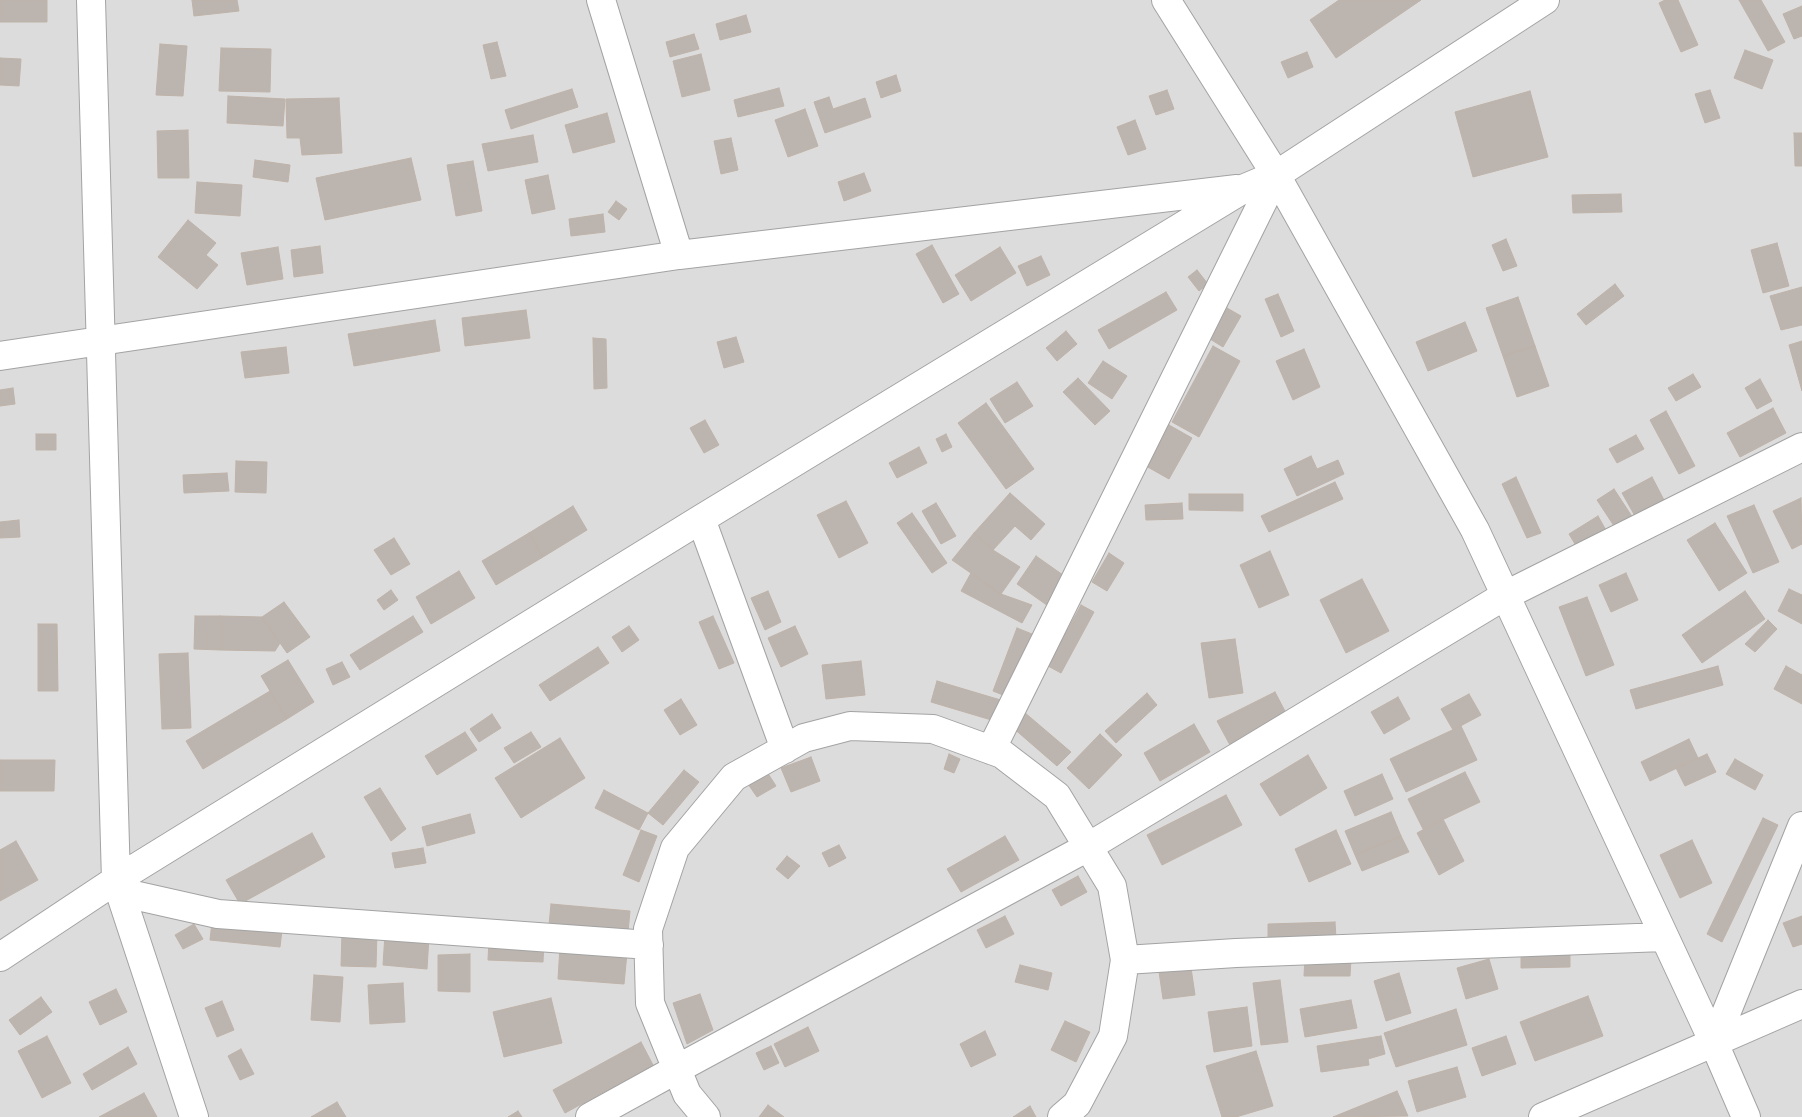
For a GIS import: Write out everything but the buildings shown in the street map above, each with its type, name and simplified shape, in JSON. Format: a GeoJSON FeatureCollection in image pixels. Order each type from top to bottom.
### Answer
{"type":"FeatureCollection","features":[{"type":"Feature","properties":{"kind":"street"},"geometry":{"type":"LineString","coordinates":[[91,0],[118,886],[194,1117]]}},
{"type":"Feature","properties":{"kind":"street"},"geometry":{"type":"LineString","coordinates":[[601,0],[679,255]]}},
{"type":"Feature","properties":{"kind":"street"},"geometry":{"type":"LineString","coordinates":[[1166,0],[1276,175],[1475,530],[1714,1043],[1746,1117]]}},
{"type":"Feature","properties":{"kind":"street"},"geometry":{"type":"LineString","coordinates":[[0,957],[118,886],[701,519],[1245,188],[1276,175],[1545,0]]}},
{"type":"Feature","properties":{"kind":"street"},"geometry":{"type":"LineString","coordinates":[[991,750],[1276,175]]}},
{"type":"Feature","properties":{"kind":"street"},"geometry":{"type":"LineString","coordinates":[[0,356],[679,255],[1245,188]]}},
{"type":"Feature","properties":{"kind":"street"},"geometry":{"type":"LineString","coordinates":[[590,1117],[677,1068],[1088,847],[1506,596],[1802,447]]}},
{"type":"Feature","properties":{"kind":"street"},"geometry":{"type":"LineString","coordinates":[[701,519],[785,749]]}},
{"type":"Feature","properties":{"kind":"street"},"geometry":{"type":"LineString","coordinates":[[706,1117],[688,1094],[650,1002],[648,929],[675,848],[734,777],[804,738],[850,726],[933,729],[1002,754],[1057,796],[1112,886],[1125,960],[1113,1036],[1078,1104],[1062,1117]]}},
{"type":"Feature","properties":{"kind":"street"},"geometry":{"type":"LineString","coordinates":[[1714,1043],[1802,826]]}},
{"type":"Feature","properties":{"kind":"street"},"geometry":{"type":"LineString","coordinates":[[118,886],[218,914],[649,945]]}},
{"type":"Feature","properties":{"kind":"street"},"geometry":{"type":"LineString","coordinates":[[1125,960],[1236,953],[1664,938]]}},
{"type":"Feature","properties":{"kind":"street"},"geometry":{"type":"LineString","coordinates":[[1543,1117],[1802,1004]]}},
{"type":"Feature","properties":{"kind":"shaded area"},"geometry":{"type":"Polygon","coordinates":[[[0,0],[1802,0],[1802,1117],[0,1117],[0,0]]]}}]}
